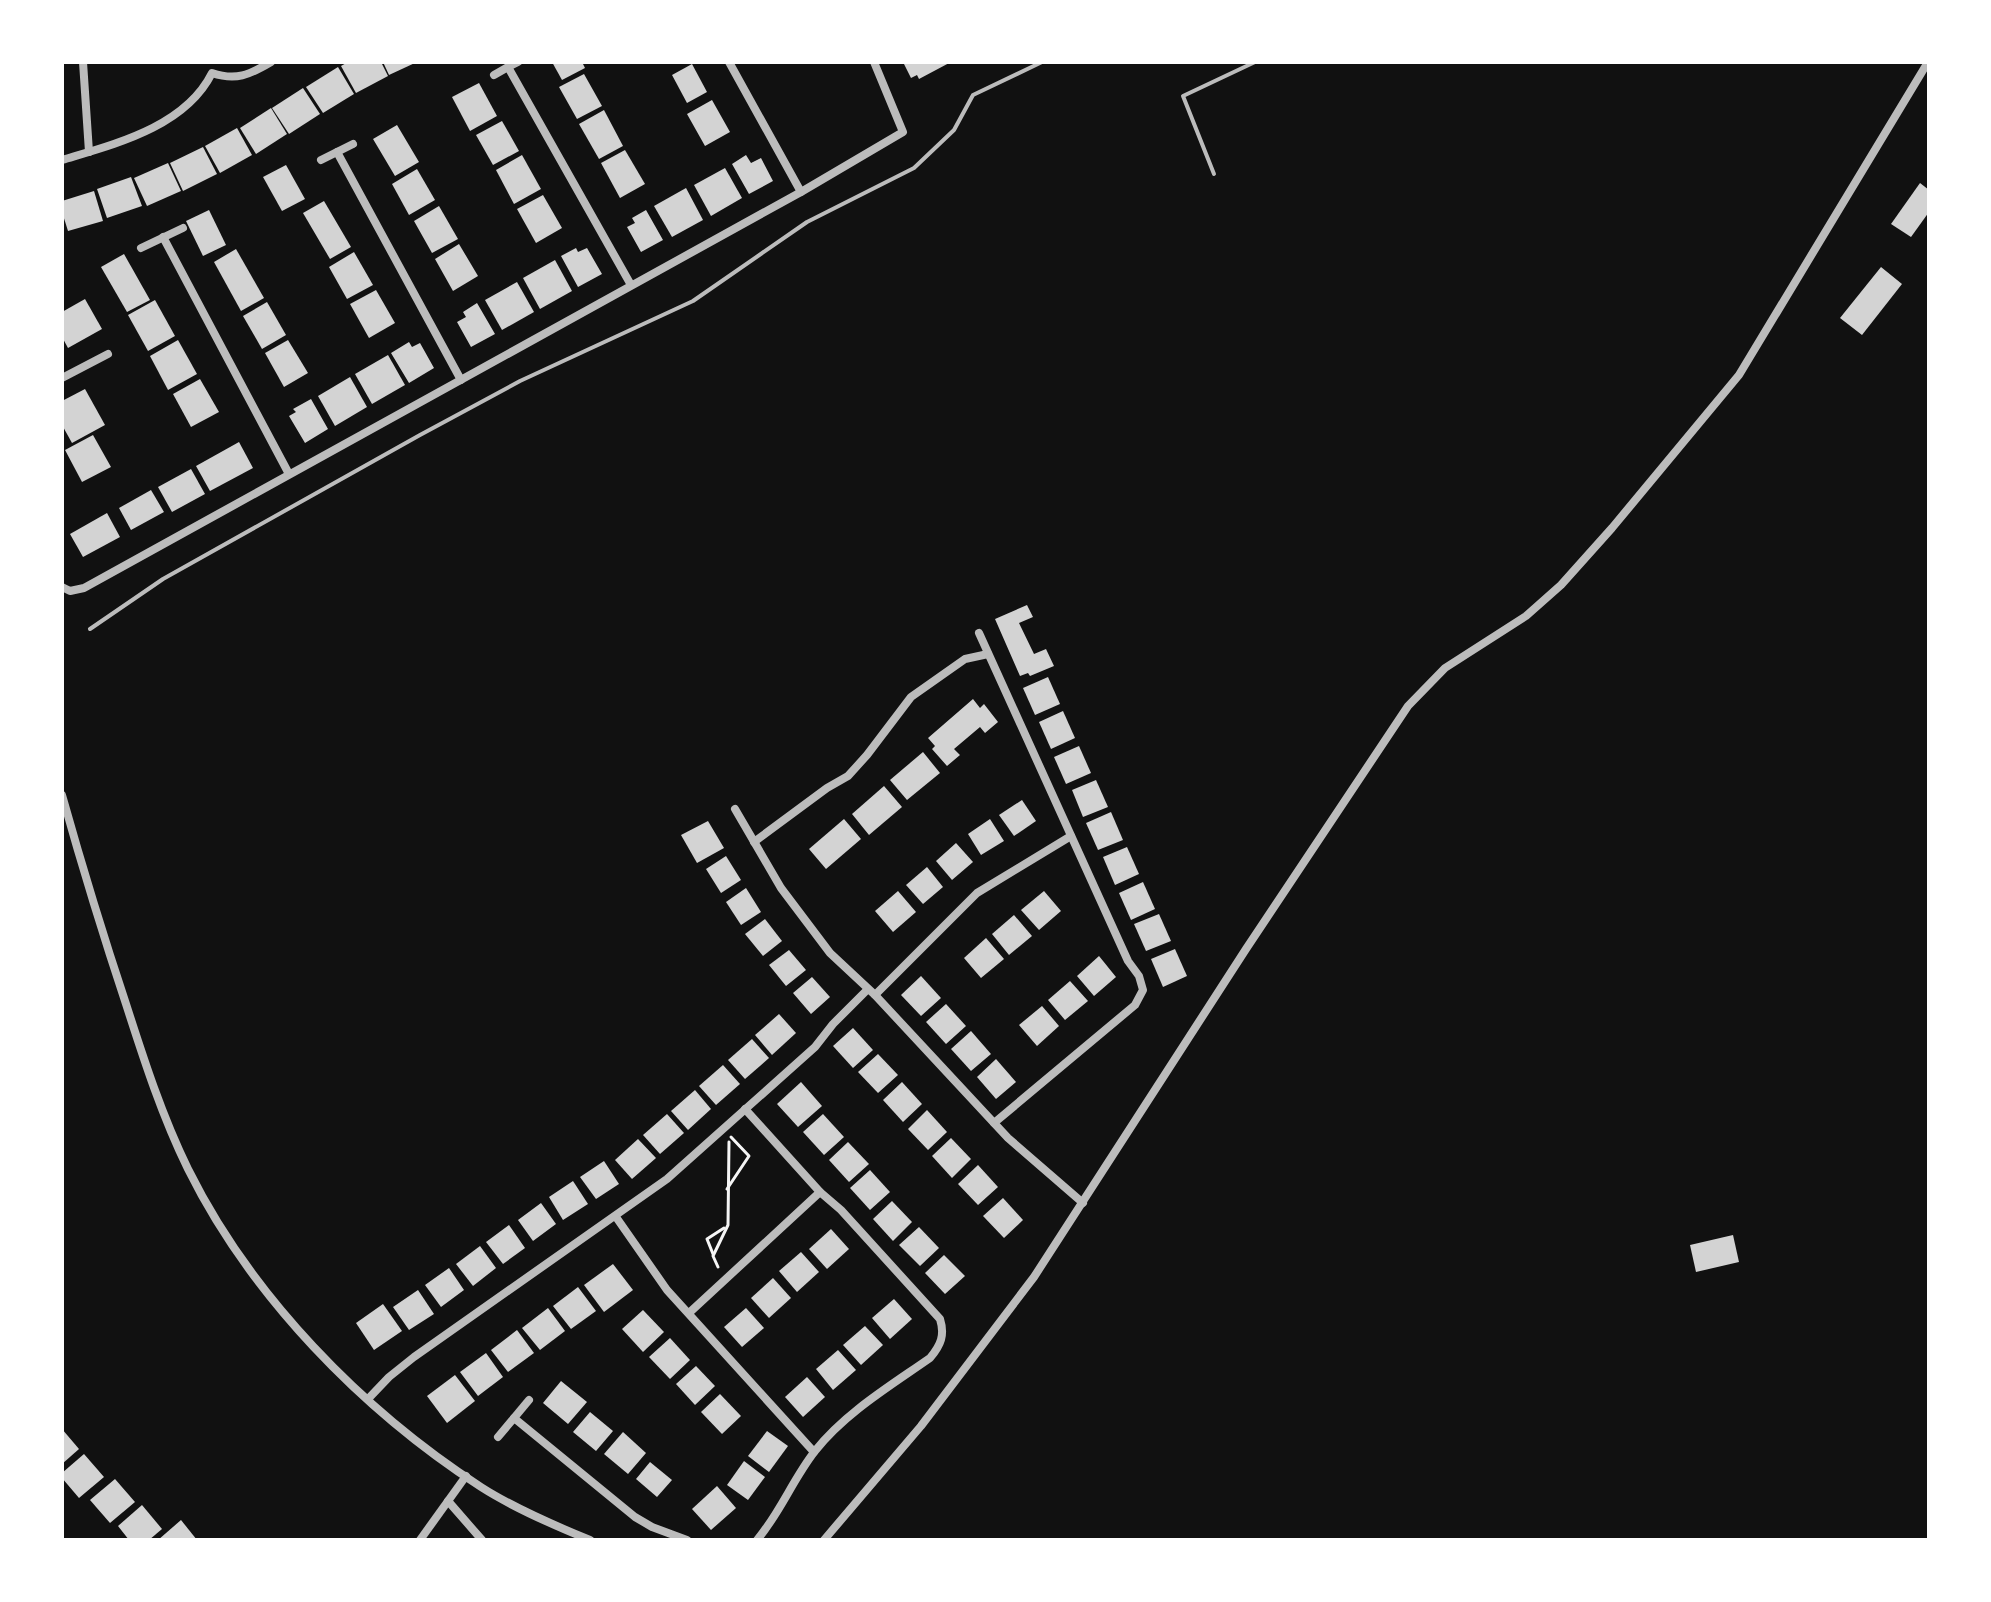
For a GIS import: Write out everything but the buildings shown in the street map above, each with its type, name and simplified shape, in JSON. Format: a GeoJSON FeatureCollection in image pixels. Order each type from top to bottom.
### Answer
{"type":"FeatureCollection","features":[{"type":"Feature","properties":{"kind":"street"},"geometry":{"type":"LineString","coordinates":[[83,62],[89,152]]}},
{"type":"Feature","properties":{"kind":"street"},"geometry":{"type":"LineString","coordinates":[[62,160],[89,152],[178,114],[197,97],[215,62]]}},
{"type":"Feature","properties":{"kind":"street"},"geometry":{"type":"LineString","coordinates":[[212,73],[231,78],[243,77],[271,62]]}},
{"type":"Feature","properties":{"kind":"street"},"geometry":{"type":"LineString","coordinates":[[494,75],[518,62]]}},
{"type":"Feature","properties":{"kind":"street"},"geometry":{"type":"LineString","coordinates":[[729,62],[801,192]]}},
{"type":"Feature","properties":{"kind":"street"},"geometry":{"type":"LineString","coordinates":[[62,587],[70,591],[84,588],[801,192],[903,132],[874,62]]}},
{"type":"Feature","properties":{"kind":"street"},"geometry":{"type":"LineString","coordinates":[[824,1540],[921,1426],[1034,1277],[1408,706],[1445,668],[1526,616],[1561,585],[1724,394],[1773,323],[1928,62]]}},
{"type":"Feature","properties":{"kind":"street"},"geometry":{"type":"LineString","coordinates":[[508,67],[631,285]]}},
{"type":"Feature","properties":{"kind":"street"},"geometry":{"type":"LineString","coordinates":[[321,160],[353,144]]}},
{"type":"Feature","properties":{"kind":"street"},"geometry":{"type":"LineString","coordinates":[[337,152],[461,380]]}},
{"type":"Feature","properties":{"kind":"street"},"geometry":{"type":"LineString","coordinates":[[141,248],[183,228]]}},
{"type":"Feature","properties":{"kind":"street"},"geometry":{"type":"LineString","coordinates":[[163,237],[289,474]]}},
{"type":"Feature","properties":{"kind":"street"},"geometry":{"type":"LineString","coordinates":[[62,378],[108,354]]}},
{"type":"Feature","properties":{"kind":"street"},"geometry":{"type":"LineString","coordinates":[[979,633],[1143,990],[1135,1005],[994,1123]]}},
{"type":"Feature","properties":{"kind":"street"},"geometry":{"type":"LineString","coordinates":[[754,842],[848,776],[911,697],[965,659],[988,654]]}},
{"type":"Feature","properties":{"kind":"street"},"geometry":{"type":"LineString","coordinates":[[62,795],[91,897],[156,1098],[189,1171],[232,1243],[283,1312],[337,1372],[412,1438],[483,1489],[590,1540]]}},
{"type":"Feature","properties":{"kind":"street"},"geometry":{"type":"LineString","coordinates":[[735,809],[781,888],[830,953],[871,992],[994,1123],[1083,1203]]}},
{"type":"Feature","properties":{"kind":"street"},"geometry":{"type":"LineString","coordinates":[[368,1399],[414,1357],[667,1179],[815,1047],[833,1024],[977,893],[1071,836]]}},
{"type":"Feature","properties":{"kind":"street"},"geometry":{"type":"LineString","coordinates":[[745,1109],[940,1319],[943,1330],[938,1349],[930,1358],[866,1402],[814,1452],[770,1525],[757,1540]]}},
{"type":"Feature","properties":{"kind":"street"},"geometry":{"type":"LineString","coordinates":[[689,1313],[820,1192]]}},
{"type":"Feature","properties":{"kind":"street"},"geometry":{"type":"LineString","coordinates":[[616,1217],[667,1290],[814,1452]]}},
{"type":"Feature","properties":{"kind":"street"},"geometry":{"type":"LineString","coordinates":[[498,1437],[529,1400]]}},
{"type":"Feature","properties":{"kind":"street"},"geometry":{"type":"LineString","coordinates":[[514,1418],[635,1517],[687,1540]]}},
{"type":"Feature","properties":{"kind":"street"},"geometry":{"type":"LineString","coordinates":[[420,1540],[466,1476]]}},
{"type":"Feature","properties":{"kind":"street"},"geometry":{"type":"LineString","coordinates":[[448,1501],[482,1540]]}},
{"type":"Feature","properties":{"kind":"lane"},"geometry":{"type":"LineString","coordinates":[[90,629],[163,579],[420,435],[520,381],[693,301],[807,222],[914,168],[954,130],[973,95],[1042,62]]}},
{"type":"Feature","properties":{"kind":"lane"},"geometry":{"type":"LineString","coordinates":[[1214,174],[1183,96],[1255,62]]}},
{"type":"Feature","properties":{"kind":"path"},"geometry":{"type":"LineString","coordinates":[[713,1256],[728,1225],[726,1190],[729,1135],[749,1156],[726,1190]]}},
{"type":"Feature","properties":{"kind":"path"},"geometry":{"type":"LineString","coordinates":[[719,1271],[707,1239],[728,1225]]}}]}
